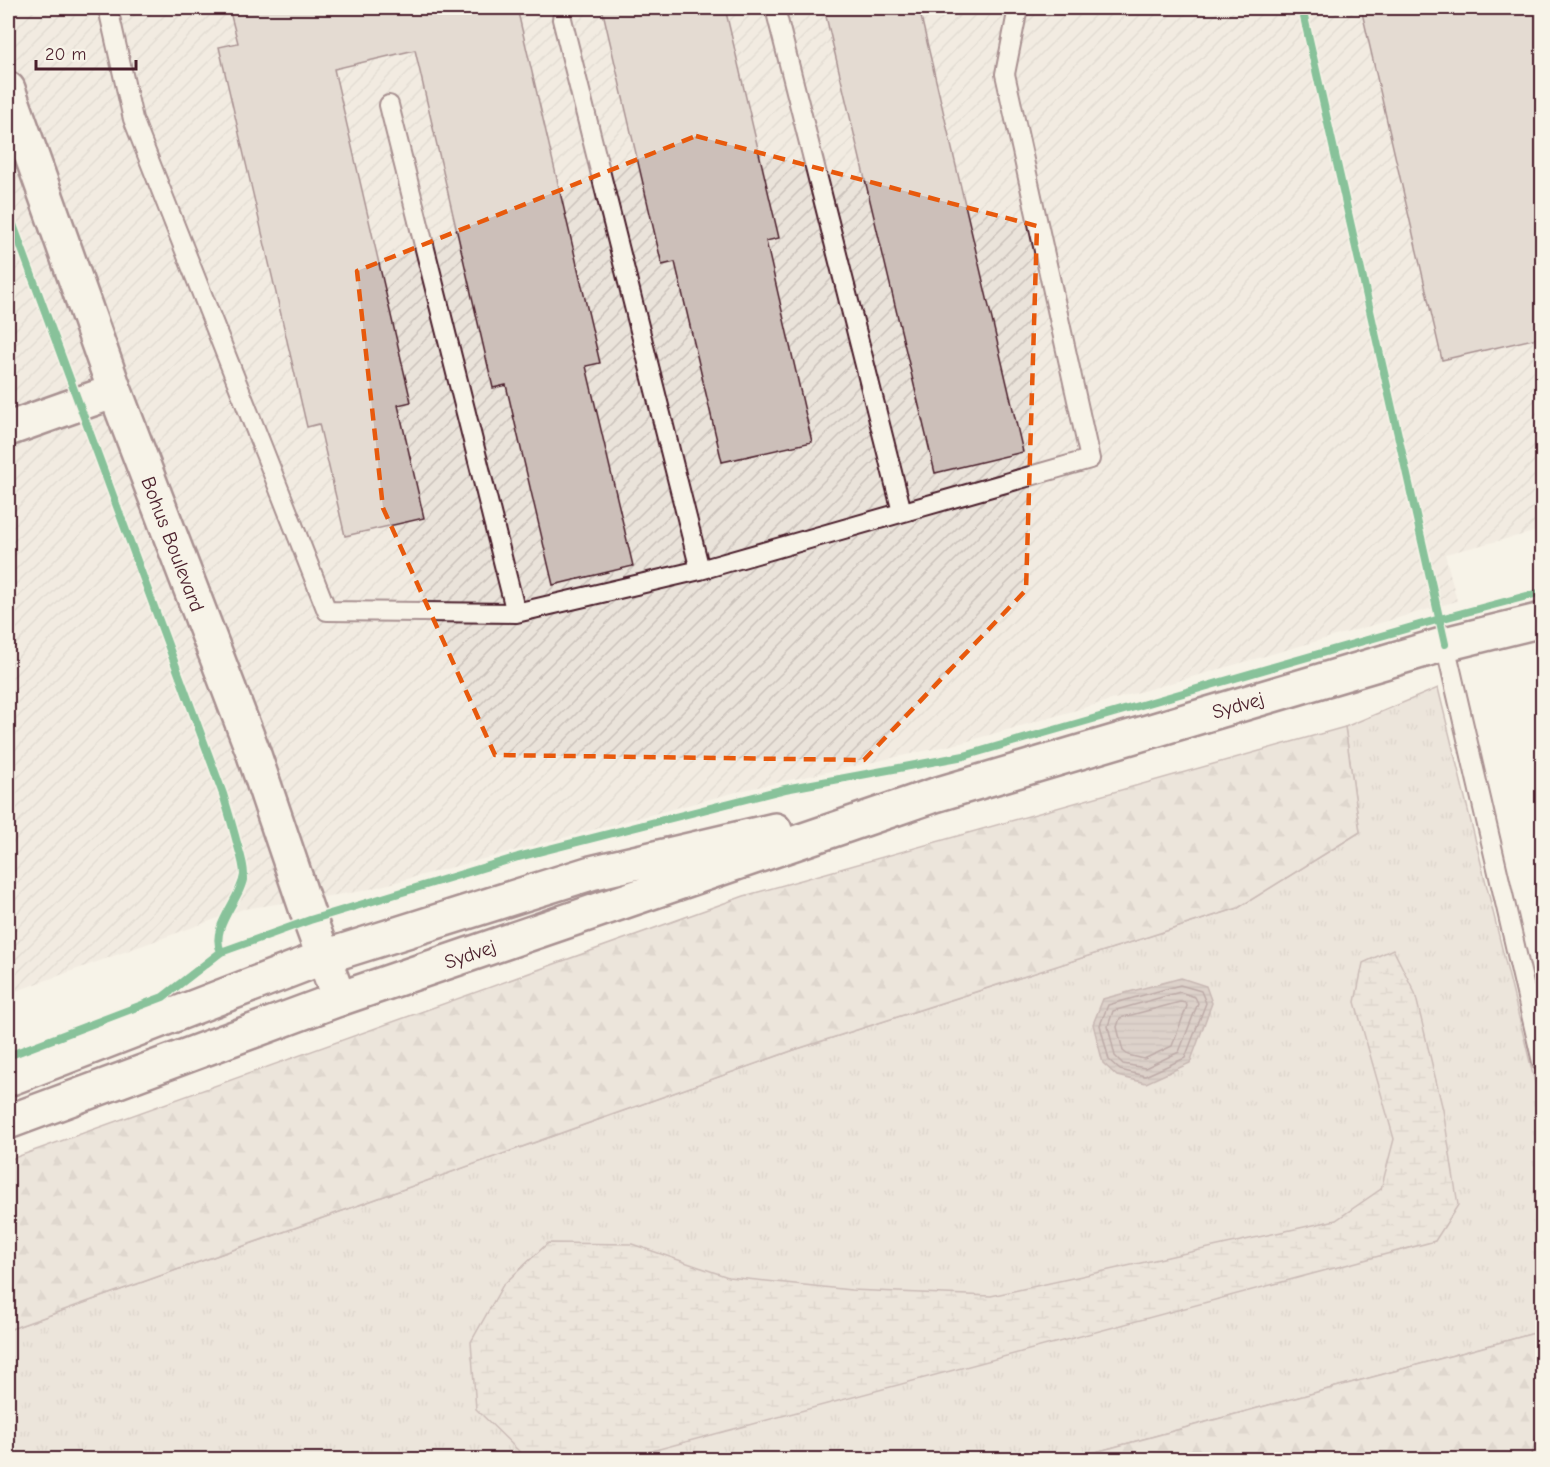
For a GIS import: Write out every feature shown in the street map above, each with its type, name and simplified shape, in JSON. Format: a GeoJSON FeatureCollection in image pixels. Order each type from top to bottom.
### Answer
{"type":"FeatureCollection","features":[{"type":"Feature","properties":{"kind":"main road","name":"Bohus Boulevard"},"geometry":{"type":"LineString","coordinates":[[8,89],[115,391],[252,749],[339,999]]}},
{"type":"Feature","properties":{"kind":"main road"},"geometry":{"type":"LineString","coordinates":[[8,429],[115,391]]}},
{"type":"Feature","properties":{"kind":"main road","name":"Sydvej"},"geometry":{"type":"LineString","coordinates":[[8,1122],[339,999],[935,795],[1445,644],[1542,620]]}},
{"type":"Feature","properties":{"kind":"main road","name":"Sydvej"},"geometry":{"type":"LineString","coordinates":[[8,1079],[324,957],[591,873],[935,795]]}},
{"type":"Feature","properties":{"kind":"lane"},"geometry":{"type":"LineString","coordinates":[[108,8],[134,119],[327,611],[516,614],[700,570],[1090,459],[1005,74],[1018,8]]}},
{"type":"Feature","properties":{"kind":"lane"},"geometry":{"type":"LineString","coordinates":[[775,8],[902,512]]}},
{"type":"Feature","properties":{"kind":"lane"},"geometry":{"type":"LineString","coordinates":[[562,19],[700,570]]}},
{"type":"Feature","properties":{"kind":"lane"},"geometry":{"type":"LineString","coordinates":[[389,105],[516,614]]}},
{"type":"Feature","properties":{"kind":"lane"},"geometry":{"type":"LineString","coordinates":[[1445,644],[1542,1062]]}},
{"type":"Feature","properties":{"kind":"highlighted area"},"geometry":{"type":"Polygon","coordinates":[[[696,136],[1037,226],[1026,590],[864,760],[495,755],[383,508],[357,271],[696,136]]]}},
{"type":"Feature","properties":{"kind":"shaded area"},"geometry":{"type":"Polygon","coordinates":[[[8,8],[1542,8],[1542,530],[1445,554],[1457,601],[961,743],[744,790],[362,891],[243,909],[8,994],[8,8]]]}},
{"type":"Feature","properties":{"kind":"green space"},"geometry":{"type":"Polygon","coordinates":[[[1438,688],[1542,1111],[1542,1331],[1070,1459],[8,1460],[8,1330],[794,1050],[1238,908],[1360,832],[1345,727],[1438,688]]]}},
{"type":"Feature","properties":{"kind":"green space"},"geometry":{"type":"Polygon","coordinates":[[[1345,727],[1360,832],[1238,908],[794,1050],[8,1330],[8,1160],[744,896],[1345,727]]]}},
{"type":"Feature","properties":{"kind":"green space"},"geometry":{"type":"Polygon","coordinates":[[[1393,949],[1415,993],[1443,1110],[1458,1205],[1435,1241],[622,1459],[527,1459],[476,1409],[471,1342],[503,1285],[548,1243],[632,1244],[728,1277],[851,1290],[991,1296],[1336,1220],[1381,1189],[1394,1139],[1355,1002],[1363,963],[1393,949]]]}},
{"type":"Feature","properties":{"kind":"green space"},"geometry":{"type":"Polygon","coordinates":[[[1542,1331],[1542,1414],[1531,1459],[1070,1459],[1542,1331]]]}},
{"type":"Feature","properties":{"kind":"water"},"geometry":{"type":"Polygon","coordinates":[[[1181,978],[1206,986],[1212,1003],[1190,1063],[1146,1083],[1117,1076],[1103,1063],[1093,1024],[1103,999],[1181,978]]]}},
{"type":"Feature","properties":{"kind":"building"},"geometry":{"type":"Polygon","coordinates":[[[229,8],[517,8],[600,363],[586,366],[633,566],[553,585],[506,385],[493,388],[415,50],[334,69],[411,402],[398,405],[424,518],[345,536],[319,424],[307,427],[219,47],[238,43],[229,8]]]}},
{"type":"Feature","properties":{"kind":"building"},"geometry":{"type":"Polygon","coordinates":[[[602,8],[725,8],[779,238],[766,241],[812,442],[722,462],[675,262],[662,265],[602,8]]]}},
{"type":"Feature","properties":{"kind":"building"},"geometry":{"type":"Polygon","coordinates":[[[824,8],[919,8],[1023,452],[935,473],[824,8]]]}},
{"type":"Feature","properties":{"kind":"building"},"geometry":{"type":"Polygon","coordinates":[[[1361,8],[1542,8],[1542,337],[1442,360],[1361,8]]]}},
{"type":"Feature","properties":{"kind":"cycle path"},"geometry":{"type":"LineString","coordinates":[[1302,8],[1445,644]]}},
{"type":"Feature","properties":{"kind":"cycle path"},"geometry":{"type":"LineString","coordinates":[[8,211],[223,794],[242,859],[244,875],[242,884],[219,933],[218,943],[221,952]]}},
{"type":"Feature","properties":{"kind":"cycle path"},"geometry":{"type":"LineString","coordinates":[[8,1056],[163,997],[221,952],[310,920],[518,857],[785,789],[964,756],[1440,619],[1542,592]]}}]}
